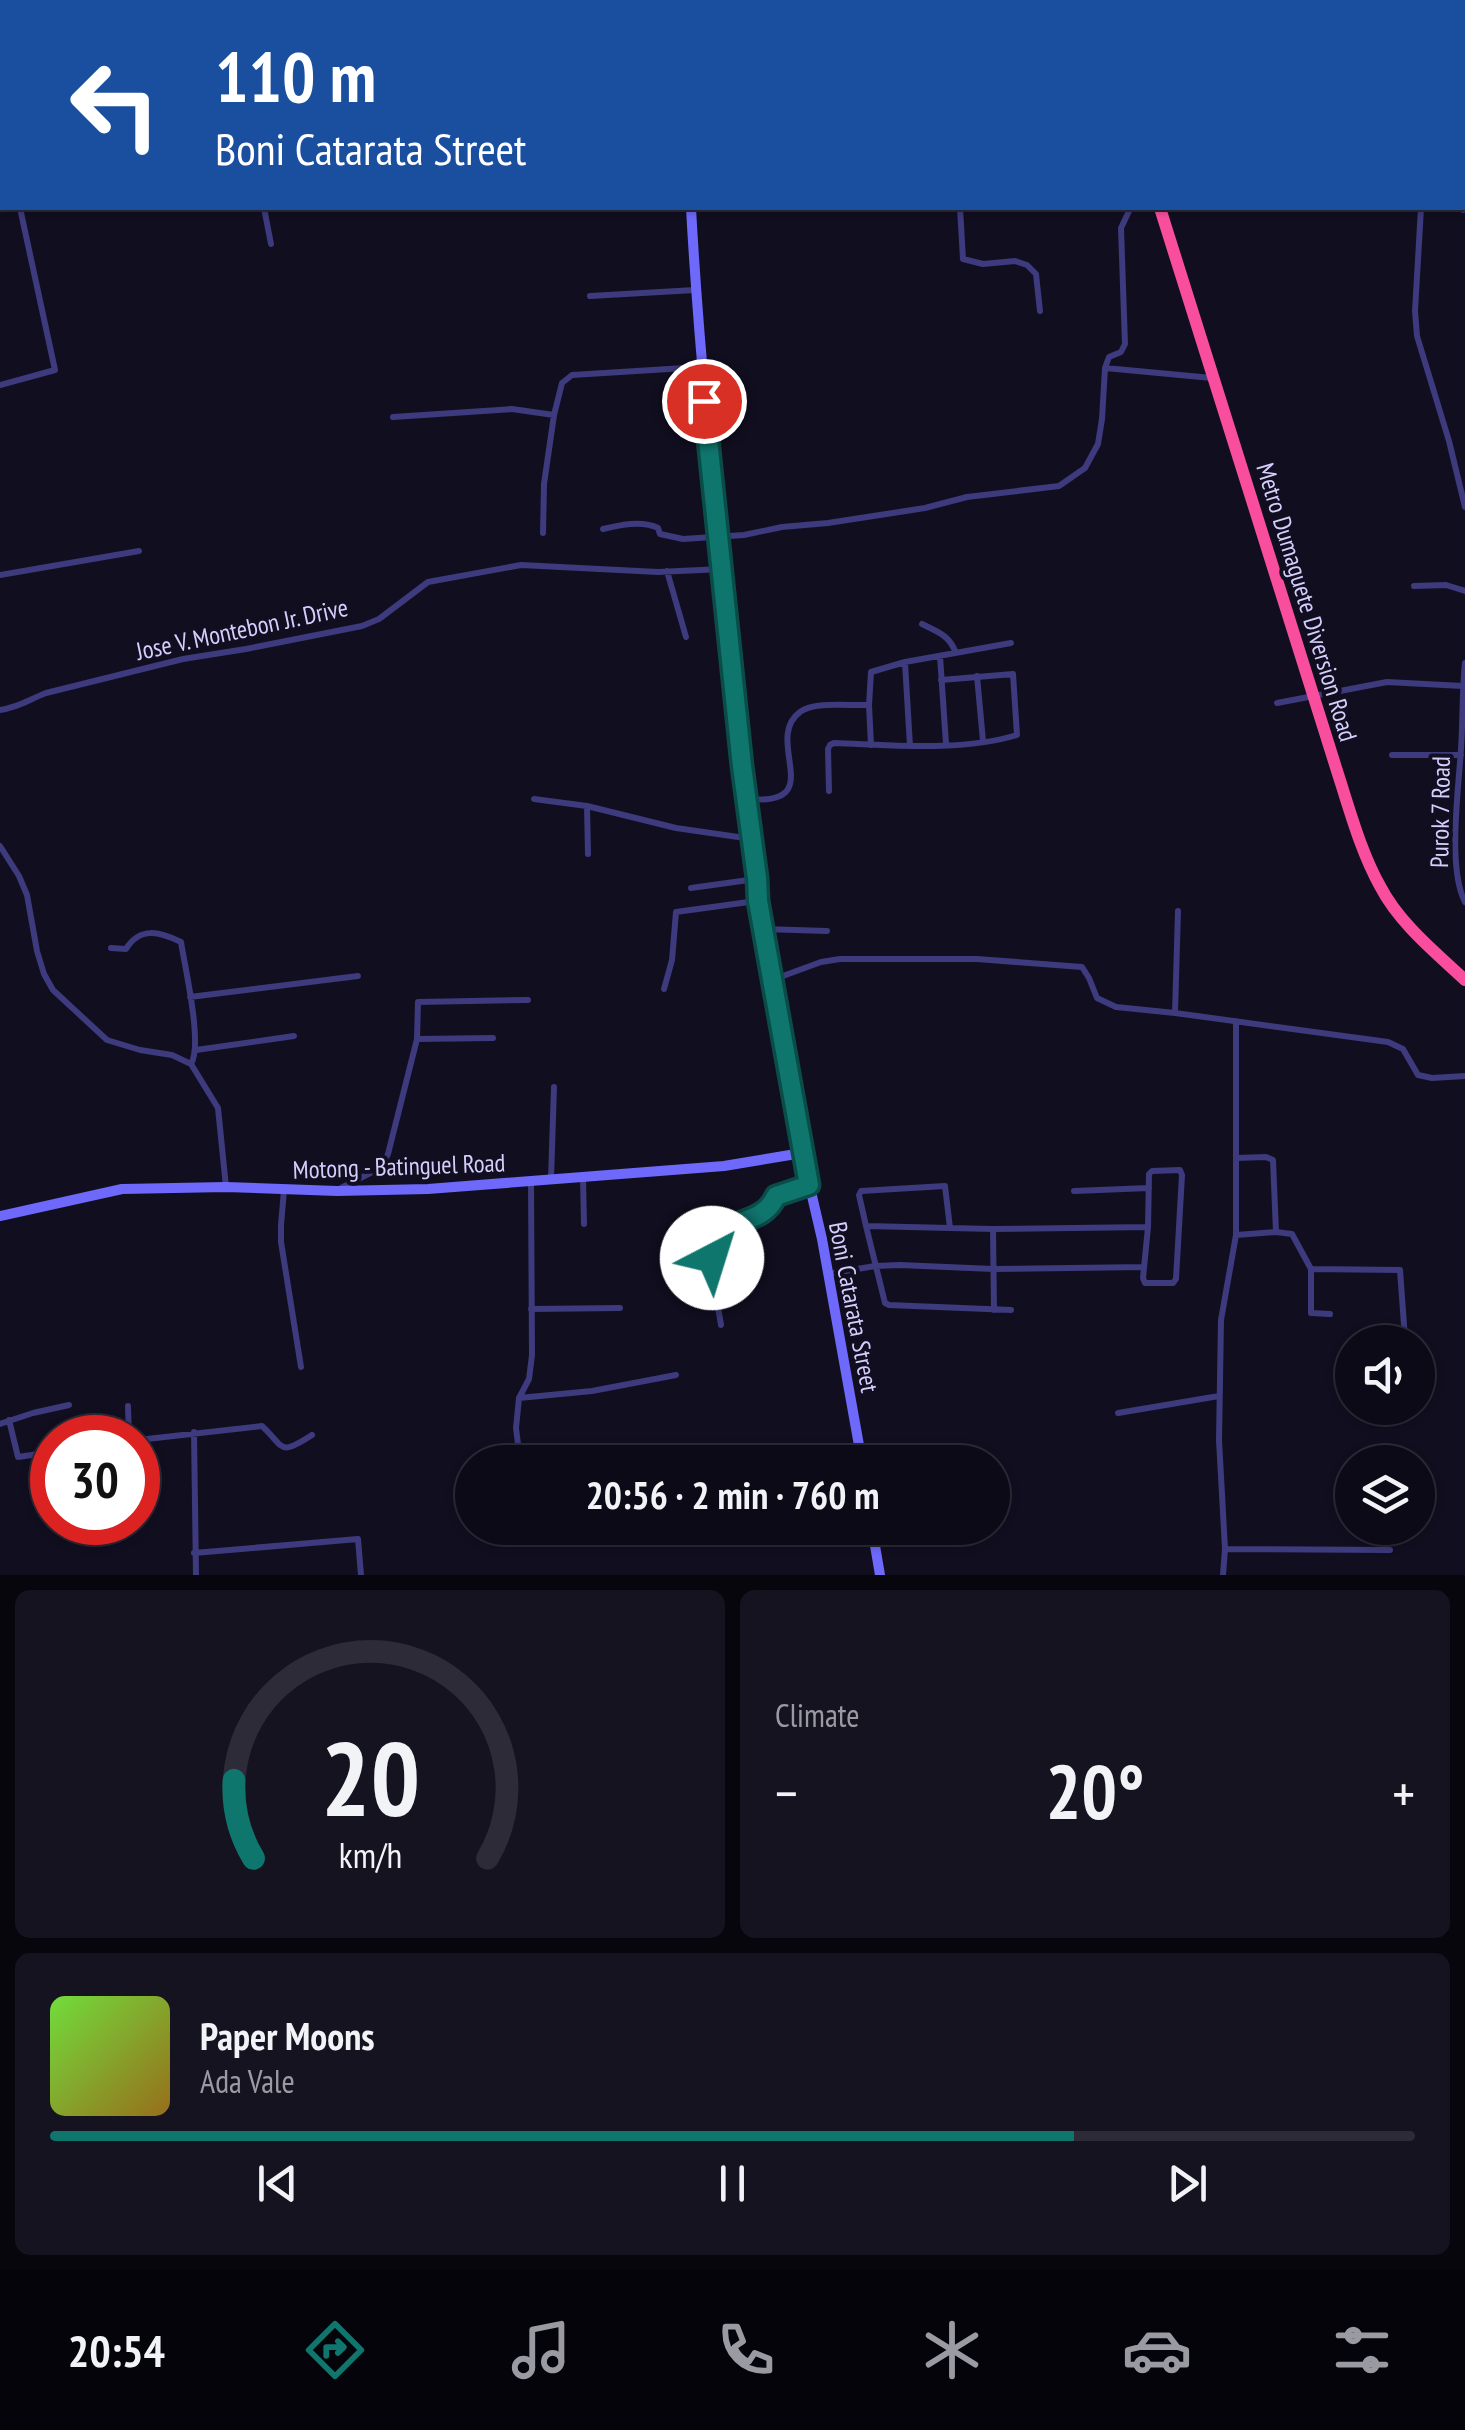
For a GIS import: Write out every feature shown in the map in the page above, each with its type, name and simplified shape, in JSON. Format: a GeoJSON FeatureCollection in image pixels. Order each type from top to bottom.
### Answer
{"type":"FeatureCollection","features":[{"type":"Feature","properties":{"kind":"highway","name":"Metro Dumaguete Diversion Road"},"geometry":{"type":"LineString","coordinates":[[1161,210],[1352,816],[1380,886],[1399,914],[1465,980]]}},
{"type":"Feature","properties":{"kind":"street"},"geometry":{"type":"LineString","coordinates":[[0,385],[55,370],[20,210]]}},
{"type":"Feature","properties":{"kind":"street"},"geometry":{"type":"LineString","coordinates":[[264,210],[271,244]]}},
{"type":"Feature","properties":{"kind":"street","name":"Boni Catarata Street"},"geometry":{"type":"LineString","coordinates":[[690,210],[701,367],[758,901],[859,1445]]}},
{"type":"Feature","properties":{"kind":"street"},"geometry":{"type":"LineString","coordinates":[[960,210],[963,259],[983,264],[1015,261],[1028,265],[1036,274],[1040,311]]}},
{"type":"Feature","properties":{"kind":"street"},"geometry":{"type":"LineString","coordinates":[[603,529],[651,525],[668,538],[744,535],[925,508],[967,497],[1060,486],[1084,468],[1098,444],[1105,368],[1109,358],[1121,352],[1125,344],[1121,228],[1130,210]]}},
{"type":"Feature","properties":{"kind":"street"},"geometry":{"type":"LineString","coordinates":[[1421,210],[1417,336],[1465,506]]}},
{"type":"Feature","properties":{"kind":"street"},"geometry":{"type":"LineString","coordinates":[[590,296],[695,290]]}},
{"type":"Feature","properties":{"kind":"street"},"geometry":{"type":"LineString","coordinates":[[543,532],[544,484],[554,415],[565,378],[701,367]]}},
{"type":"Feature","properties":{"kind":"street"},"geometry":{"type":"LineString","coordinates":[[1105,368],[1213,378]]}},
{"type":"Feature","properties":{"kind":"street"},"geometry":{"type":"LineString","coordinates":[[393,417],[512,409],[554,415]]}},
{"type":"Feature","properties":{"kind":"street"},"geometry":{"type":"LineString","coordinates":[[0,574],[139,551]]}},
{"type":"Feature","properties":{"kind":"street","name":"Jose V. Montebon Jr. Drive"},"geometry":{"type":"LineString","coordinates":[[0,710],[26,704],[46,693],[183,658],[362,626],[379,619],[428,582],[521,565],[667,571],[723,569]]}},
{"type":"Feature","properties":{"kind":"street"},"geometry":{"type":"LineString","coordinates":[[667,571],[686,637]]}},
{"type":"Feature","properties":{"kind":"street"},"geometry":{"type":"LineString","coordinates":[[1414,586],[1446,585],[1465,590]]}},
{"type":"Feature","properties":{"kind":"street"},"geometry":{"type":"LineString","coordinates":[[922,624],[946,636],[956,653]]}},
{"type":"Feature","properties":{"kind":"street"},"geometry":{"type":"LineString","coordinates":[[871,744],[871,672],[1011,642]]}},
{"type":"Feature","properties":{"kind":"street"},"geometry":{"type":"LineString","coordinates":[[940,656],[946,744]]}},
{"type":"Feature","properties":{"kind":"street"},"geometry":{"type":"LineString","coordinates":[[905,662],[910,746]]}},
{"type":"Feature","properties":{"kind":"street","name":"Purok 7 Road"},"geometry":{"type":"LineString","coordinates":[[1465,663],[1455,814],[1458,876],[1465,902]]}},
{"type":"Feature","properties":{"kind":"street"},"geometry":{"type":"LineString","coordinates":[[828,791],[830,745],[910,746],[983,742],[1017,735],[1014,677],[1010,674],[941,680]]}},
{"type":"Feature","properties":{"kind":"street"},"geometry":{"type":"LineString","coordinates":[[977,676],[983,742]]}},
{"type":"Feature","properties":{"kind":"street"},"geometry":{"type":"LineString","coordinates":[[1278,703],[1387,682],[1463,686]]}},
{"type":"Feature","properties":{"kind":"street"},"geometry":{"type":"LineString","coordinates":[[747,799],[781,798],[788,788],[791,775],[787,737],[790,722],[801,710],[814,706],[869,706]]}},
{"type":"Feature","properties":{"kind":"street"},"geometry":{"type":"LineString","coordinates":[[1392,754],[1460,755]]}},
{"type":"Feature","properties":{"kind":"street"},"geometry":{"type":"LineString","coordinates":[[534,799],[587,806],[676,828],[752,838]]}},
{"type":"Feature","properties":{"kind":"street"},"geometry":{"type":"LineString","coordinates":[[587,806],[588,854]]}},
{"type":"Feature","properties":{"kind":"street"},"geometry":{"type":"LineString","coordinates":[[1455,814],[1465,813]]}},
{"type":"Feature","properties":{"kind":"street"},"geometry":{"type":"LineString","coordinates":[[0,846],[27,895],[36,951],[53,990],[107,1040],[191,1064],[218,1108],[226,1187]]}},
{"type":"Feature","properties":{"kind":"street"},"geometry":{"type":"LineString","coordinates":[[691,888],[757,878]]}},
{"type":"Feature","properties":{"kind":"street"},"geometry":{"type":"LineString","coordinates":[[664,989],[672,960],[676,912],[758,901]]}},
{"type":"Feature","properties":{"kind":"street"},"geometry":{"type":"LineString","coordinates":[[1175,1013],[1178,911]]}},
{"type":"Feature","properties":{"kind":"street"},"geometry":{"type":"LineString","coordinates":[[762,929],[827,931]]}},
{"type":"Feature","properties":{"kind":"street"},"geometry":{"type":"LineString","coordinates":[[111,948],[126,948],[143,932],[165,934],[181,942],[196,1050],[191,1064]]}},
{"type":"Feature","properties":{"kind":"street"},"geometry":{"type":"LineString","coordinates":[[772,980],[840,959],[977,959],[1082,967],[1097,998],[1116,1007],[1388,1042],[1403,1049],[1418,1075],[1424,1078],[1465,1076]]}},
{"type":"Feature","properties":{"kind":"street"},"geometry":{"type":"LineString","coordinates":[[190,998],[358,976]]}},
{"type":"Feature","properties":{"kind":"street"},"geometry":{"type":"LineString","coordinates":[[337,1191],[380,1168],[388,1154],[417,1039],[418,1002],[528,1000]]}},
{"type":"Feature","properties":{"kind":"street"},"geometry":{"type":"LineString","coordinates":[[1223,1575],[1226,1549],[1218,1440],[1220,1320],[1236,1235],[1236,1021]]}},
{"type":"Feature","properties":{"kind":"street"},"geometry":{"type":"LineString","coordinates":[[196,1050],[294,1036]]}},
{"type":"Feature","properties":{"kind":"street"},"geometry":{"type":"LineString","coordinates":[[417,1039],[493,1038]]}},
{"type":"Feature","properties":{"kind":"street"},"geometry":{"type":"LineString","coordinates":[[551,1180],[554,1087]]}},
{"type":"Feature","properties":{"kind":"street","name":"Motong - Batinguel Road"},"geometry":{"type":"LineString","coordinates":[[0,1216],[122,1189],[428,1189],[724,1166],[802,1154]]}},
{"type":"Feature","properties":{"kind":"street"},"geometry":{"type":"LineString","coordinates":[[1236,1158],[1273,1160],[1276,1232]]}},
{"type":"Feature","properties":{"kind":"street"},"geometry":{"type":"LineString","coordinates":[[1180,1170],[1173,1282],[1145,1282],[1143,1278],[1148,1227],[1149,1174],[1180,1170]]}},
{"type":"Feature","properties":{"kind":"street"},"geometry":{"type":"LineString","coordinates":[[583,1178],[584,1224]]}},
{"type":"Feature","properties":{"kind":"street"},"geometry":{"type":"LineString","coordinates":[[518,1445],[519,1398],[531,1368],[531,1181]]}},
{"type":"Feature","properties":{"kind":"street"},"geometry":{"type":"LineString","coordinates":[[721,1325],[712,1258],[715,1240],[723,1230],[771,1208],[776,1196],[809,1185]]}},
{"type":"Feature","properties":{"kind":"street"},"geometry":{"type":"LineString","coordinates":[[950,1228],[945,1186],[861,1191],[859,1195],[882,1297],[889,1305],[1011,1310]]}},
{"type":"Feature","properties":{"kind":"street"},"geometry":{"type":"LineString","coordinates":[[1074,1191],[1148,1188]]}},
{"type":"Feature","properties":{"kind":"street"},"geometry":{"type":"LineString","coordinates":[[284,1190],[280,1225],[301,1368]]}},
{"type":"Feature","properties":{"kind":"street"},"geometry":{"type":"LineString","coordinates":[[866,1226],[1148,1227]]}},
{"type":"Feature","properties":{"kind":"street"},"geometry":{"type":"LineString","coordinates":[[993,1229],[994,1310]]}},
{"type":"Feature","properties":{"kind":"street"},"geometry":{"type":"LineString","coordinates":[[1236,1235],[1276,1232],[1294,1236],[1311,1269],[1310,1312],[1330,1314]]}},
{"type":"Feature","properties":{"kind":"street"},"geometry":{"type":"LineString","coordinates":[[828,1274],[875,1266],[994,1270],[1144,1266]]}},
{"type":"Feature","properties":{"kind":"street"},"geometry":{"type":"LineString","coordinates":[[1311,1269],[1400,1270],[1403,1325]]}},
{"type":"Feature","properties":{"kind":"street"},"geometry":{"type":"LineString","coordinates":[[531,1309],[620,1308]]}},
{"type":"Feature","properties":{"kind":"street"},"geometry":{"type":"LineString","coordinates":[[519,1398],[592,1391],[676,1374]]}},
{"type":"Feature","properties":{"kind":"street"},"geometry":{"type":"LineString","coordinates":[[1118,1413],[1219,1396]]}},
{"type":"Feature","properties":{"kind":"street"},"geometry":{"type":"LineString","coordinates":[[0,1424],[70,1406]]}},
{"type":"Feature","properties":{"kind":"street"},"geometry":{"type":"LineString","coordinates":[[128,1406],[129,1415]]}},
{"type":"Feature","properties":{"kind":"street"},"geometry":{"type":"LineString","coordinates":[[9,1420],[18,1457],[30,1455]]}},
{"type":"Feature","properties":{"kind":"street"},"geometry":{"type":"LineString","coordinates":[[160,1437],[262,1426],[278,1445],[286,1448],[312,1436]]}},
{"type":"Feature","properties":{"kind":"street"},"geometry":{"type":"LineString","coordinates":[[194,1432],[196,1575]]}},
{"type":"Feature","properties":{"kind":"street"},"geometry":{"type":"LineString","coordinates":[[194,1553],[358,1540],[361,1575]]}},
{"type":"Feature","properties":{"kind":"street"},"geometry":{"type":"LineString","coordinates":[[875,1545],[880,1575]]}},
{"type":"Feature","properties":{"kind":"street"},"geometry":{"type":"LineString","coordinates":[[1226,1549],[1390,1550]]}},
{"type":"Feature","properties":{"kind":"route"},"geometry":{"type":"LineString","coordinates":[[704,401],[758,901],[809,1185],[776,1196],[768,1210],[723,1230],[715,1240],[712,1258]]}}]}
